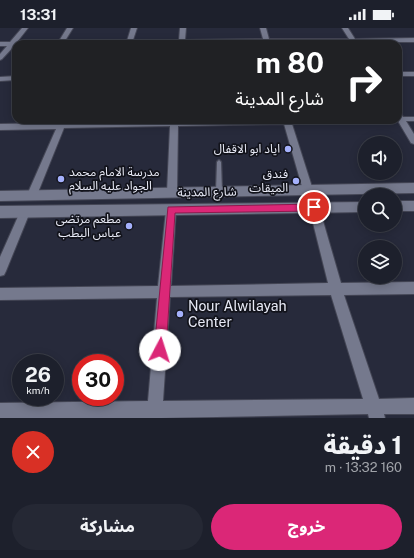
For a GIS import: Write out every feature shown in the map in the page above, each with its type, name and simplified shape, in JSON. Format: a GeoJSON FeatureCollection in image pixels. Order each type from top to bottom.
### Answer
{"type":"FeatureCollection","features":[{"type":"Feature","properties":{"kind":"main road","name":"شارع المدينة"},"geometry":{"type":"LineString","coordinates":[[0,196],[414,188]]}},
{"type":"Feature","properties":{"kind":"main road","name":"شارع المدينة"},"geometry":{"type":"LineString","coordinates":[[0,212],[358,206]]}},
{"type":"Feature","properties":{"kind":"main road"},"geometry":{"type":"LineString","coordinates":[[402,206],[414,206]]}},
{"type":"Feature","properties":{"kind":"street"},"geometry":{"type":"LineString","coordinates":[[15,40],[25,28]]}},
{"type":"Feature","properties":{"kind":"street"},"geometry":{"type":"LineString","coordinates":[[62,40],[70,28]]}},
{"type":"Feature","properties":{"kind":"street"},"geometry":{"type":"LineString","coordinates":[[130,40],[134,28]]}},
{"type":"Feature","properties":{"kind":"street"},"geometry":{"type":"LineString","coordinates":[[182,40],[183,28]]}},
{"type":"Feature","properties":{"kind":"street"},"geometry":{"type":"LineString","coordinates":[[263,28],[266,40]]}},
{"type":"Feature","properties":{"kind":"street"},"geometry":{"type":"LineString","coordinates":[[345,28],[353,40]]}},
{"type":"Feature","properties":{"kind":"street"},"geometry":{"type":"LineString","coordinates":[[402,41],[414,40]]}},
{"type":"Feature","properties":{"kind":"street"},"geometry":{"type":"LineString","coordinates":[[0,44],[12,44]]}},
{"type":"Feature","properties":{"kind":"street"},"geometry":{"type":"LineString","coordinates":[[0,58],[12,44]]}},
{"type":"Feature","properties":{"kind":"street"},"geometry":{"type":"LineString","coordinates":[[402,74],[414,74]]}},
{"type":"Feature","properties":{"kind":"street"},"geometry":{"type":"LineString","coordinates":[[0,79],[12,78]]}},
{"type":"Feature","properties":{"kind":"street"},"geometry":{"type":"LineString","coordinates":[[402,118],[414,119]]}},
{"type":"Feature","properties":{"kind":"street"},"geometry":{"type":"LineString","coordinates":[[402,123],[414,141]]}},
{"type":"Feature","properties":{"kind":"street"},"geometry":{"type":"LineString","coordinates":[[0,127],[46,124]]}},
{"type":"Feature","properties":{"kind":"street"},"geometry":{"type":"LineString","coordinates":[[32,196],[62,124]]}},
{"type":"Feature","properties":{"kind":"street"},"geometry":{"type":"LineString","coordinates":[[172,192],[174,124]]}},
{"type":"Feature","properties":{"kind":"street"},"geometry":{"type":"LineString","coordinates":[[288,124],[308,190]]}},
{"type":"Feature","properties":{"kind":"street"},"geometry":{"type":"LineString","coordinates":[[314,207],[336,290],[375,412]]}},
{"type":"Feature","properties":{"kind":"street"},"geometry":{"type":"LineString","coordinates":[[155,414],[171,210]]}},
{"type":"Feature","properties":{"kind":"street"},"geometry":{"type":"LineString","coordinates":[[0,271],[25,212]]}},
{"type":"Feature","properties":{"kind":"street"},"geometry":{"type":"LineString","coordinates":[[0,294],[414,288]]}},
{"type":"Feature","properties":{"kind":"street"},"geometry":{"type":"LineString","coordinates":[[0,411],[155,414],[375,412],[414,406]]}},
{"type":"Feature","properties":{"kind":"lane"},"geometry":{"type":"LineString","coordinates":[[219,162],[219,191]]}},
{"type":"Feature","properties":{"kind":"place","name":"اياد ابو الاقفال"},"geometry":{"type":"Point","coordinates":[288,149]}},
{"type":"Feature","properties":{"kind":"place","name":"مدرسة الامام محمد الجواد عليه السلام"},"geometry":{"type":"Point","coordinates":[61,179]}},
{"type":"Feature","properties":{"kind":"place","name":"فندق الميقات"},"geometry":{"type":"Point","coordinates":[296,181]}},
{"type":"Feature","properties":{"kind":"place","name":"مطعم مرتضى عباس البطب"},"geometry":{"type":"Point","coordinates":[129,226]}},
{"type":"Feature","properties":{"kind":"place","name":"Nour Alwilayah Center"},"geometry":{"type":"Point","coordinates":[180,314]}},
{"type":"Feature","properties":{"kind":"route"},"geometry":{"type":"LineString","coordinates":[[160,350],[171,210],[314,207]]}}]}
